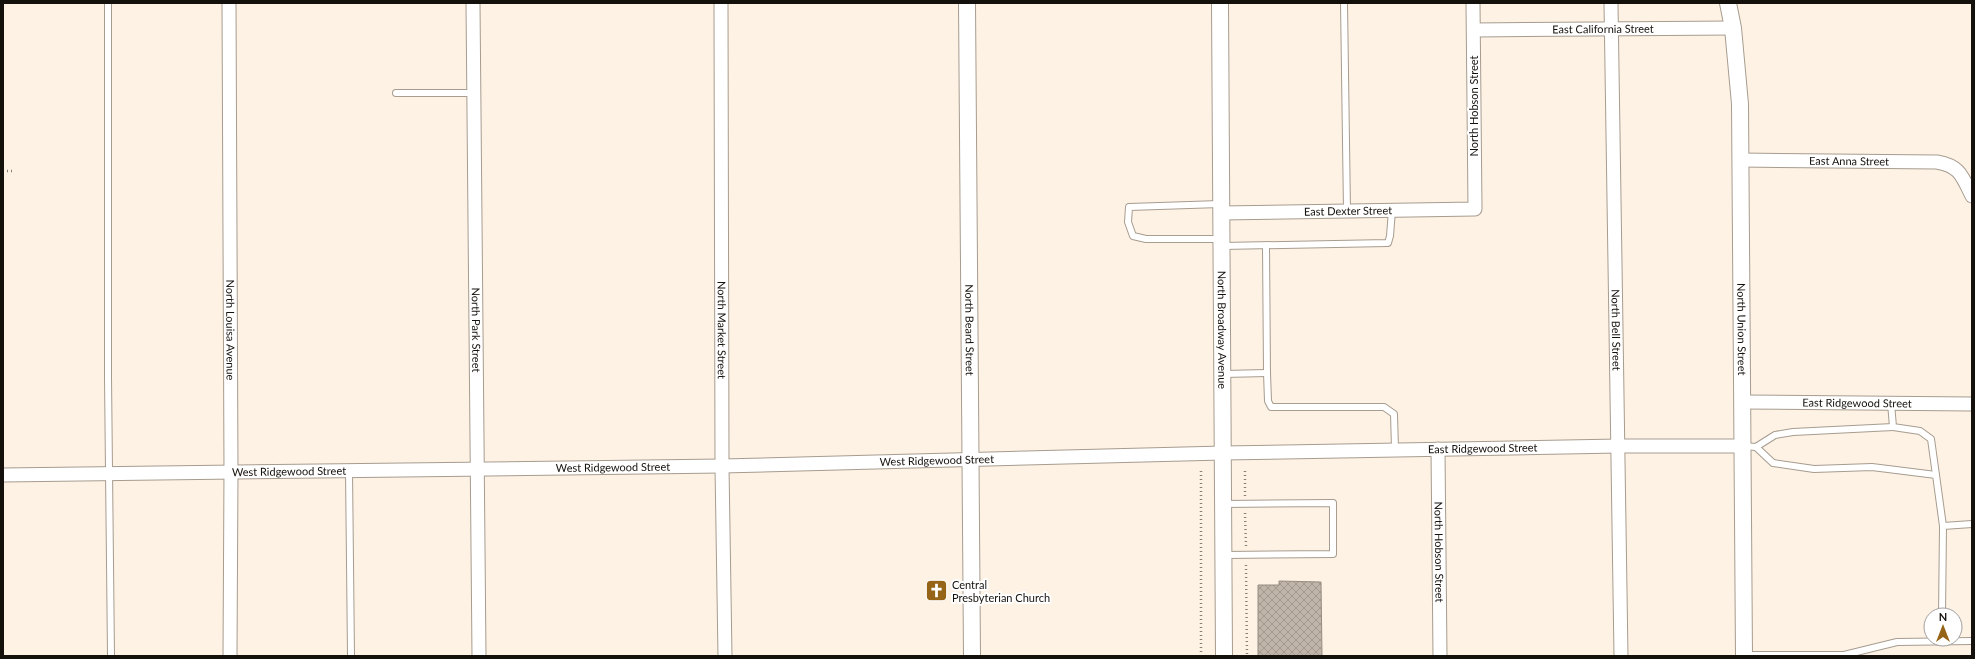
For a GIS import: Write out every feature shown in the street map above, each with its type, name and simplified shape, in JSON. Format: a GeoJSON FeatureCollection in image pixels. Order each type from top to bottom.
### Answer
{"type":"FeatureCollection","features":[{"type":"Feature","properties":{"kind":"street","name":"North Louisa Avenue"},"geometry":{"type":"LineString","coordinates":[[229,3],[231,472],[230,656]]}},
{"type":"Feature","properties":{"kind":"street","name":"North Park Street"},"geometry":{"type":"LineString","coordinates":[[473,3],[476,469],[479,656]]}},
{"type":"Feature","properties":{"kind":"street","name":"North Market Street"},"geometry":{"type":"LineString","coordinates":[[721,3],[722,466],[725,656]]}},
{"type":"Feature","properties":{"kind":"street","name":"North Beard Street"},"geometry":{"type":"LineString","coordinates":[[967,3],[972,458],[972,656]]}},
{"type":"Feature","properties":{"kind":"street","name":"North Broadway Avenue"},"geometry":{"type":"LineString","coordinates":[[1220,3],[1224,656]]}},
{"type":"Feature","properties":{"kind":"street","name":"North Hobson Street"},"geometry":{"type":"LineString","coordinates":[[1473,3],[1475,209]]}},
{"type":"Feature","properties":{"kind":"street","name":"North Bell Street"},"geometry":{"type":"LineString","coordinates":[[1611,3],[1619,446],[1621,656]]}},
{"type":"Feature","properties":{"kind":"street","name":"North Union Street"},"geometry":{"type":"LineString","coordinates":[[1728,3],[1733,28],[1740,104],[1742,402],[1750,446],[1744,655]]}},
{"type":"Feature","properties":{"kind":"street","name":"East California Street"},"geometry":{"type":"LineString","coordinates":[[1474,30],[1733,28]]}},
{"type":"Feature","properties":{"kind":"street","name":"East Anna Street"},"geometry":{"type":"LineString","coordinates":[[1740,160],[1937,162],[1948,164],[1958,169],[1972,196]]}},
{"type":"Feature","properties":{"kind":"street","name":"East Dexter Street"},"geometry":{"type":"LineString","coordinates":[[1221,209],[1347,211],[1475,209]]}},
{"type":"Feature","properties":{"kind":"street","name":"East Ridgewood Street"},"geometry":{"type":"LineString","coordinates":[[1742,402],[1972,404]]}},
{"type":"Feature","properties":{"kind":"street","name":"East Ridgewood Street"},"geometry":{"type":"LineString","coordinates":[[1223,453],[1619,446],[1750,446]]}},
{"type":"Feature","properties":{"kind":"street","name":"North Hobson Street"},"geometry":{"type":"LineString","coordinates":[[1438,449],[1440,656]]}},
{"type":"Feature","properties":{"kind":"street","name":"West Ridgewood Street"},"geometry":{"type":"LineString","coordinates":[[3,475],[349,469],[722,466],[972,458],[1223,453]]}},
{"type":"Feature","properties":{"kind":"lane"},"geometry":{"type":"LineString","coordinates":[[108,3],[111,656]]}},
{"type":"Feature","properties":{"kind":"lane"},"geometry":{"type":"LineString","coordinates":[[1344,3],[1347,211]]}},
{"type":"Feature","properties":{"kind":"lane"},"geometry":{"type":"LineString","coordinates":[[396,93],[473,93]]}},
{"type":"Feature","properties":{"kind":"lane"},"geometry":{"type":"LineString","coordinates":[[1221,209],[1129,207],[1128,222],[1133,236],[1146,239],[1222,242],[1266,246],[1388,244],[1392,210]]}},
{"type":"Feature","properties":{"kind":"lane"},"geometry":{"type":"LineString","coordinates":[[1266,246],[1268,401],[1272,407],[1384,407],[1394,414],[1395,450]]}},
{"type":"Feature","properties":{"kind":"lane"},"geometry":{"type":"LineString","coordinates":[[1222,374],[1267,373]]}},
{"type":"Feature","properties":{"kind":"lane"},"geometry":{"type":"LineString","coordinates":[[1891,403],[1893,427]]}},
{"type":"Feature","properties":{"kind":"lane"},"geometry":{"type":"LineString","coordinates":[[1750,446],[1775,435],[1793,432],[1893,427],[1920,431],[1931,439],[1943,526],[1942,607]]}},
{"type":"Feature","properties":{"kind":"lane"},"geometry":{"type":"LineString","coordinates":[[1750,446],[1774,463],[1814,469],[1872,467],[1936,475]]}},
{"type":"Feature","properties":{"kind":"lane"},"geometry":{"type":"LineString","coordinates":[[349,469],[351,656]]}},
{"type":"Feature","properties":{"kind":"lane"},"geometry":{"type":"LineString","coordinates":[[1223,504],[1333,503],[1334,554],[1223,555]]}},
{"type":"Feature","properties":{"kind":"lane"},"geometry":{"type":"LineString","coordinates":[[1943,526],[1972,524]]}},
{"type":"Feature","properties":{"kind":"lane"},"geometry":{"type":"LineString","coordinates":[[1744,655],[1844,655],[1896,642],[1923,641]]}},
{"type":"Feature","properties":{"kind":"path"},"geometry":{"type":"LineString","coordinates":[[3,171],[13,171]]}},
{"type":"Feature","properties":{"kind":"path"},"geometry":{"type":"LineString","coordinates":[[1201,471],[1201,656]]}},
{"type":"Feature","properties":{"kind":"building"},"geometry":{"type":"Polygon","coordinates":[[[1279,581],[1321,582],[1322,656],[1258,656],[1258,585],[1279,585],[1279,581]]]}},
{"type":"Feature","properties":{"kind":"place","name":"Central Presbyterian Church"},"geometry":{"type":"Point","coordinates":[937,591]}}]}
